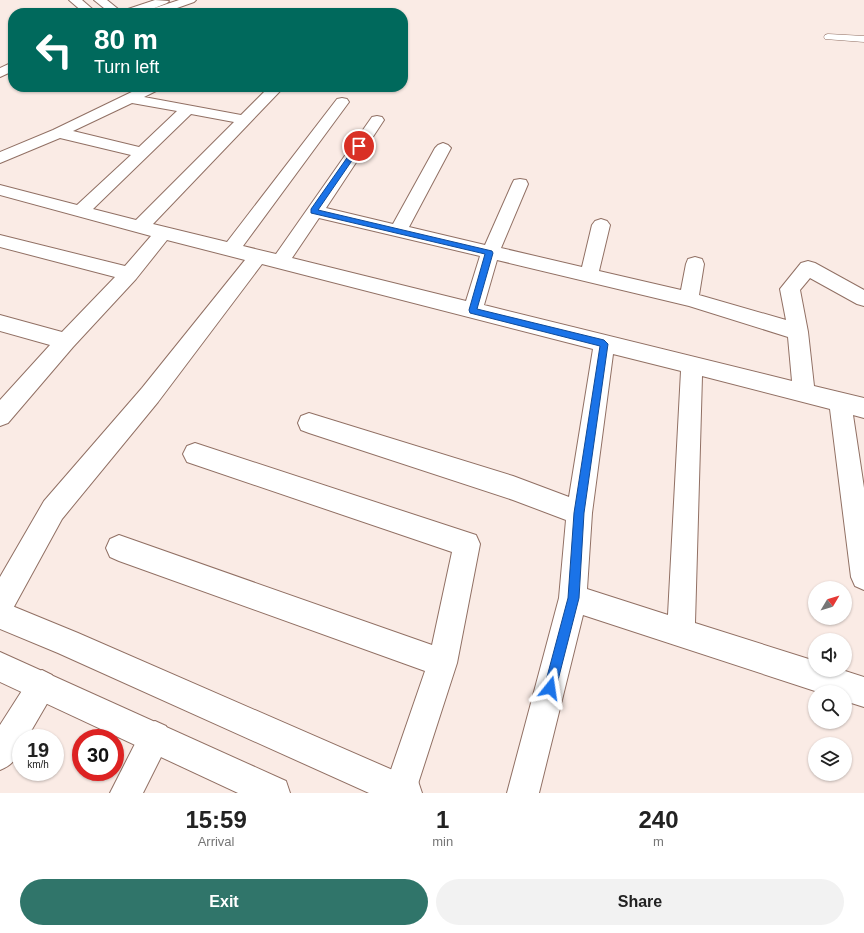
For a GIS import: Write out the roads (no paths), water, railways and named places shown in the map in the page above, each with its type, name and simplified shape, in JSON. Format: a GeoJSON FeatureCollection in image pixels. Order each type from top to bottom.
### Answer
{"type":"FeatureCollection","features":[{"type":"Feature","properties":{"kind":"street"},"geometry":{"type":"LineString","coordinates":[[75,0],[85,8]]}},
{"type":"Feature","properties":{"kind":"street"},"geometry":{"type":"LineString","coordinates":[[100,0],[110,8]]}},
{"type":"Feature","properties":{"kind":"street"},"geometry":{"type":"LineString","coordinates":[[144,8],[167,0]]}},
{"type":"Feature","properties":{"kind":"street"},"geometry":{"type":"LineString","coordinates":[[166,8],[190,0]]}},
{"type":"Feature","properties":{"kind":"street"},"geometry":{"type":"LineString","coordinates":[[0,158],[58,133],[142,92]]}},
{"type":"Feature","properties":{"kind":"street"},"geometry":{"type":"LineString","coordinates":[[140,227],[269,92]]}},
{"type":"Feature","properties":{"kind":"street"},"geometry":{"type":"LineString","coordinates":[[129,98],[244,120]]}},
{"type":"Feature","properties":{"kind":"street"},"geometry":{"type":"LineString","coordinates":[[231,250],[342,102]]}},
{"type":"Feature","properties":{"kind":"street"},"geometry":{"type":"LineString","coordinates":[[80,212],[188,109]]}},
{"type":"Feature","properties":{"kind":"street"},"geometry":{"type":"LineString","coordinates":[[280,262],[377,120]]}},
{"type":"Feature","properties":{"kind":"street"},"geometry":{"type":"LineString","coordinates":[[58,133],[143,152]]}},
{"type":"Feature","properties":{"kind":"street"},"geometry":{"type":"LineString","coordinates":[[398,231],[443,148]]}},
{"type":"Feature","properties":{"kind":"street"},"geometry":{"type":"LineString","coordinates":[[473,310],[490,253],[520,184]]}},
{"type":"Feature","properties":{"kind":"street"},"geometry":{"type":"LineString","coordinates":[[0,190],[257,257],[864,408]]}},
{"type":"Feature","properties":{"kind":"street"},"geometry":{"type":"LineString","coordinates":[[314,211],[689,299],[798,332]]}},
{"type":"Feature","properties":{"kind":"street"},"geometry":{"type":"LineString","coordinates":[[589,276],[601,225]]}},
{"type":"Feature","properties":{"kind":"street"},"geometry":{"type":"LineString","coordinates":[[0,416],[66,341],[129,274],[163,233]]}},
{"type":"Feature","properties":{"kind":"street"},"geometry":{"type":"LineString","coordinates":[[0,241],[129,274]]}},
{"type":"Feature","properties":{"kind":"street"},"geometry":{"type":"LineString","coordinates":[[0,604],[53,510],[150,395],[257,257]]}},
{"type":"Feature","properties":{"kind":"street"},"geometry":{"type":"LineString","coordinates":[[689,299],[695,264]]}},
{"type":"Feature","properties":{"kind":"street"},"geometry":{"type":"LineString","coordinates":[[804,393],[798,332],[790,289],[808,268],[864,299]]}},
{"type":"Feature","properties":{"kind":"street"},"geometry":{"type":"LineString","coordinates":[[0,322],[66,341]]}},
{"type":"Feature","properties":{"kind":"street"},"geometry":{"type":"LineString","coordinates":[[522,793],[573,598],[579,513],[604,344]]}},
{"type":"Feature","properties":{"kind":"street"},"geometry":{"type":"LineString","coordinates":[[681,633],[692,366]]}},
{"type":"Feature","properties":{"kind":"street"},"geometry":{"type":"LineString","coordinates":[[840,402],[864,577]]}},
{"type":"Feature","properties":{"kind":"street"},"geometry":{"type":"LineString","coordinates":[[309,423],[513,488],[579,513]]}},
{"type":"Feature","properties":{"kind":"street"},"geometry":{"type":"LineString","coordinates":[[0,615],[75,646],[403,791],[442,663],[467,544],[195,454]]}},
{"type":"Feature","properties":{"kind":"street"},"geometry":{"type":"LineString","coordinates":[[119,548],[442,663]]}},
{"type":"Feature","properties":{"kind":"street"},"geometry":{"type":"LineString","coordinates":[[573,598],[864,692]]}},
{"type":"Feature","properties":{"kind":"street"},"geometry":{"type":"LineString","coordinates":[[0,667],[274,793]]}},
{"type":"Feature","properties":{"kind":"street"},"geometry":{"type":"LineString","coordinates":[[0,754],[42,685]]}},
{"type":"Feature","properties":{"kind":"street"},"geometry":{"type":"LineString","coordinates":[[126,793],[155,737]]}},
{"type":"Feature","properties":{"kind":"lane"},"geometry":{"type":"LineString","coordinates":[[828,37],[864,39]]}}]}
